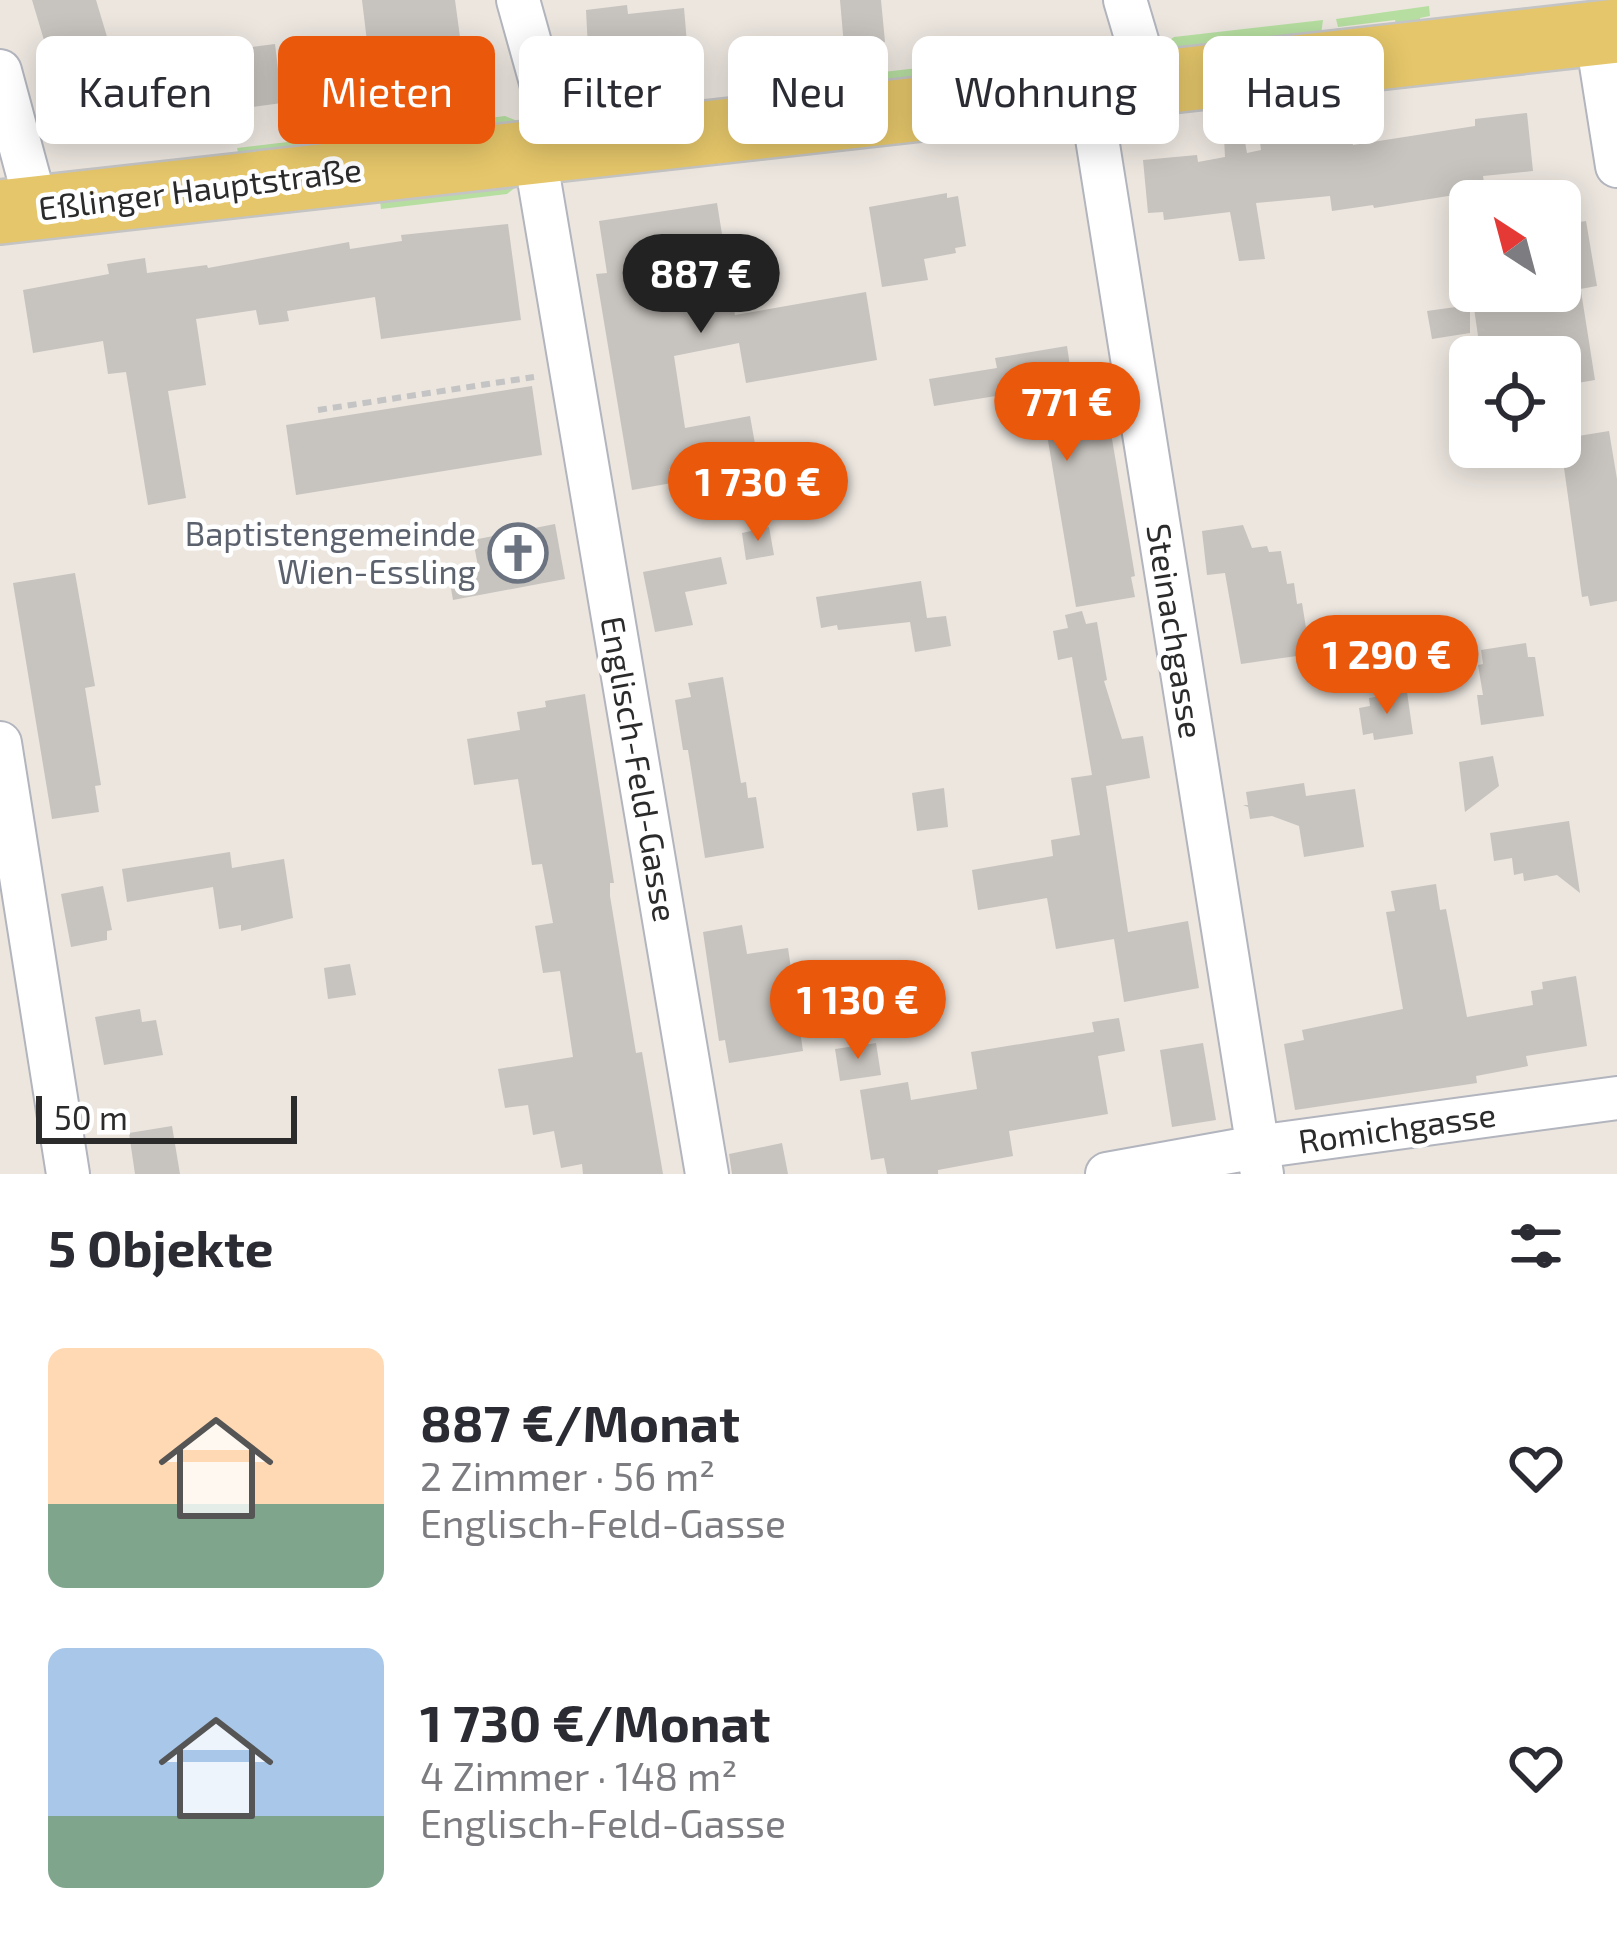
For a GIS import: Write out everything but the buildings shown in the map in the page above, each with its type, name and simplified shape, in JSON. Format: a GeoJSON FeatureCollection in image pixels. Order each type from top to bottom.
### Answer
{"type":"FeatureCollection","features":[{"type":"Feature","properties":{"kind":"main road","name":"Eßlinger Hauptstraße"},"geometry":{"type":"LineString","coordinates":[[1179,78],[1606,32]]}},
{"type":"Feature","properties":{"kind":"main road","name":"Eßlinger Hauptstraße"},"geometry":{"type":"LineString","coordinates":[[18,210],[912,108]]}},
{"type":"Feature","properties":{"kind":"street","name":"Englisch-Feld-Gasse"},"geometry":{"type":"LineString","coordinates":[[518,0],[547,149],[572,371],[707,1174]]}},
{"type":"Feature","properties":{"kind":"street","name":"Steinachgasse"},"geometry":{"type":"LineString","coordinates":[[1122,36],[1125,0]]}},
{"type":"Feature","properties":{"kind":"street"},"geometry":{"type":"LineString","coordinates":[[1606,32],[1617,166]]}},
{"type":"Feature","properties":{"kind":"street"},"geometry":{"type":"LineString","coordinates":[[0,71],[18,210]]}},
{"type":"Feature","properties":{"kind":"street","name":"Steinachgasse"},"geometry":{"type":"LineString","coordinates":[[1127,144],[1260,1160]]}},
{"type":"Feature","properties":{"kind":"street"},"geometry":{"type":"LineString","coordinates":[[0,743],[68,1174]]}},
{"type":"Feature","properties":{"kind":"street","name":"Romichgasse"},"geometry":{"type":"LineString","coordinates":[[1107,1174],[1260,1160],[1617,1098]]}},
{"type":"Feature","properties":{"kind":"path"},"geometry":{"type":"LineString","coordinates":[[318,410],[572,371]]}},
{"type":"Feature","properties":{"kind":"green space"},"geometry":{"type":"Polygon","coordinates":[[[1429,6],[1430,16],[1420,18],[1421,28],[1398,32],[1395,20],[1338,27],[1336,19],[1429,6]]]}},
{"type":"Feature","properties":{"kind":"green space"},"geometry":{"type":"Polygon","coordinates":[[[1323,20],[1321,36],[1203,36],[1203,55],[1179,56],[1179,36],[1323,20]]]}},
{"type":"Feature","properties":{"kind":"green space"},"geometry":{"type":"Polygon","coordinates":[[[912,69],[912,77],[896,79],[897,91],[888,91],[888,71],[912,69]]]}},
{"type":"Feature","properties":{"kind":"green space"},"geometry":{"type":"Polygon","coordinates":[[[505,116],[519,122],[495,125],[495,117],[505,116]]]}},
{"type":"Feature","properties":{"kind":"green space"},"geometry":{"type":"Polygon","coordinates":[[[278,143],[343,144],[239,157],[237,148],[278,143]]]}},
{"type":"Feature","properties":{"kind":"green space"},"geometry":{"type":"Polygon","coordinates":[[[511,182],[517,186],[507,194],[381,209],[380,201],[511,182]]]}},
{"type":"Feature","properties":{"kind":"place","name":"Baptistengemeinde Wien-Essling"},"geometry":{"type":"Point","coordinates":[518,553]}}]}
